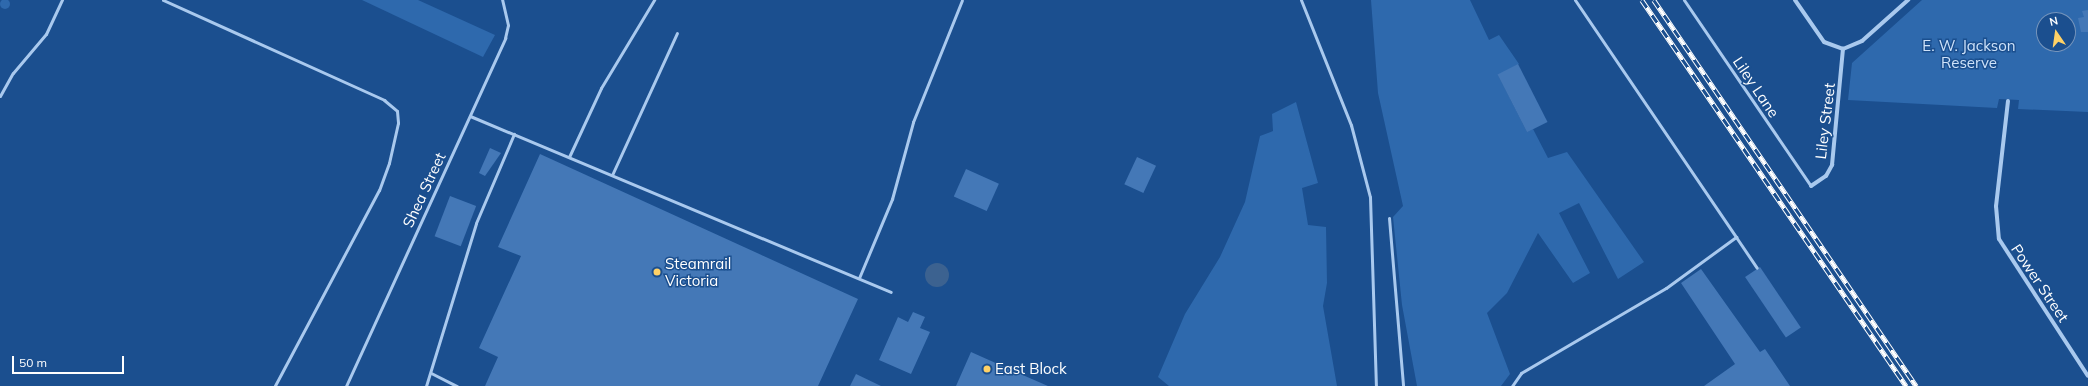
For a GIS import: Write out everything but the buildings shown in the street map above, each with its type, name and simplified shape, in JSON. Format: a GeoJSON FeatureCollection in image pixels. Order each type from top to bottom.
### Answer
{"type":"FeatureCollection","features":[{"type":"Feature","properties":{"kind":"street"},"geometry":{"type":"LineString","coordinates":[[1795,0],[1824,42],[1843,49],[1862,41],[1908,0]]}},
{"type":"Feature","properties":{"kind":"street","name":"Liley Street"},"geometry":{"type":"LineString","coordinates":[[1811,186],[1826,176],[1832,165],[1843,49]]}},
{"type":"Feature","properties":{"kind":"street","name":"Power Street"},"geometry":{"type":"LineString","coordinates":[[2008,101],[1996,206],[1999,239],[2088,376]]}},
{"type":"Feature","properties":{"kind":"lane"},"geometry":{"type":"LineString","coordinates":[[0,96],[13,73],[46,34],[62,0]]}},
{"type":"Feature","properties":{"kind":"lane"},"geometry":{"type":"LineString","coordinates":[[163,0],[384,100],[397,111],[398,123],[391,156],[379,190],[275,386]]}},
{"type":"Feature","properties":{"kind":"lane","name":"Shea Street"},"geometry":{"type":"LineString","coordinates":[[346,386],[470,116],[507,31],[502,0]]}},
{"type":"Feature","properties":{"kind":"lane"},"geometry":{"type":"LineString","coordinates":[[569,158],[601,88],[654,0]]}},
{"type":"Feature","properties":{"kind":"lane"},"geometry":{"type":"LineString","coordinates":[[859,278],[892,200],[913,122],[962,0]]}},
{"type":"Feature","properties":{"kind":"lane"},"geometry":{"type":"LineString","coordinates":[[1301,0],[1345,108],[1370,197],[1376,386]]}},
{"type":"Feature","properties":{"kind":"lane"},"geometry":{"type":"LineString","coordinates":[[1575,0],[1757,268]]}},
{"type":"Feature","properties":{"kind":"lane","name":"Liley Lane"},"geometry":{"type":"LineString","coordinates":[[1684,0],[1811,186]]}},
{"type":"Feature","properties":{"kind":"lane"},"geometry":{"type":"LineString","coordinates":[[612,175],[677,33]]}},
{"type":"Feature","properties":{"kind":"lane"},"geometry":{"type":"LineString","coordinates":[[470,116],[891,292]]}},
{"type":"Feature","properties":{"kind":"lane"},"geometry":{"type":"LineString","coordinates":[[426,386],[476,223],[514,134]]}},
{"type":"Feature","properties":{"kind":"lane"},"geometry":{"type":"LineString","coordinates":[[1389,218],[1403,386]]}},
{"type":"Feature","properties":{"kind":"lane"},"geometry":{"type":"LineString","coordinates":[[1512,386],[1521,373],[1666,288],[1736,237]]}},
{"type":"Feature","properties":{"kind":"lane"},"geometry":{"type":"LineString","coordinates":[[431,373],[456,386]]}},
{"type":"Feature","properties":{"kind":"green space"},"geometry":{"type":"Polygon","coordinates":[[[3,-1],[7,-1],[10,4],[7,9],[3,9],[0,6],[0,2],[3,-1]]]}},
{"type":"Feature","properties":{"kind":"green space"},"geometry":{"type":"Polygon","coordinates":[[[362,0],[418,0],[495,35],[483,57],[362,0]]]}},
{"type":"Feature","properties":{"kind":"green space"},"geometry":{"type":"Polygon","coordinates":[[[1371,0],[1470,0],[1489,40],[1499,35],[1519,64],[1498,75],[1527,132],[1533,129],[1548,158],[1567,152],[1644,262],[1618,279],[1579,203],[1559,213],[1590,273],[1573,283],[1538,233],[1507,293],[1487,313],[1510,374],[1501,386],[1417,386],[1402,305],[1393,217],[1403,206],[1378,93],[1371,0]]]}},
{"type":"Feature","properties":{"kind":"green space","name":"E. W. Jackson Reserve"},"geometry":{"type":"Polygon","coordinates":[[[1922,0],[2088,0],[2088,112],[2018,109],[2019,100],[1999,99],[1997,108],[1848,100],[1852,63],[1922,0]]]}},
{"type":"Feature","properties":{"kind":"green space"},"geometry":{"type":"Polygon","coordinates":[[[1296,102],[1318,183],[1302,188],[1308,225],[1326,227],[1327,283],[1323,306],[1337,386],[1169,386],[1158,377],[1185,314],[1220,257],[1245,202],[1260,136],[1273,131],[1272,114],[1296,102]]]}},
{"type":"Feature","properties":{"kind":"shaded area"},"geometry":{"type":"Polygon","coordinates":[[[937,263],[945,267],[949,275],[945,283],[937,287],[929,283],[925,275],[929,267],[937,263]]]}},
{"type":"Feature","properties":{"kind":"railway"},"geometry":{"type":"LineString","coordinates":[[1642,0],[1906,386]]}},
{"type":"Feature","properties":{"kind":"railway"},"geometry":{"type":"LineString","coordinates":[[1654,0],[1916,386]]}},
{"type":"Feature","properties":{"kind":"place","name":"Steamrail Victoria"},"geometry":{"type":"Point","coordinates":[657,272]}},
{"type":"Feature","properties":{"kind":"place","name":"East Block"},"geometry":{"type":"Point","coordinates":[987,369]}}]}
